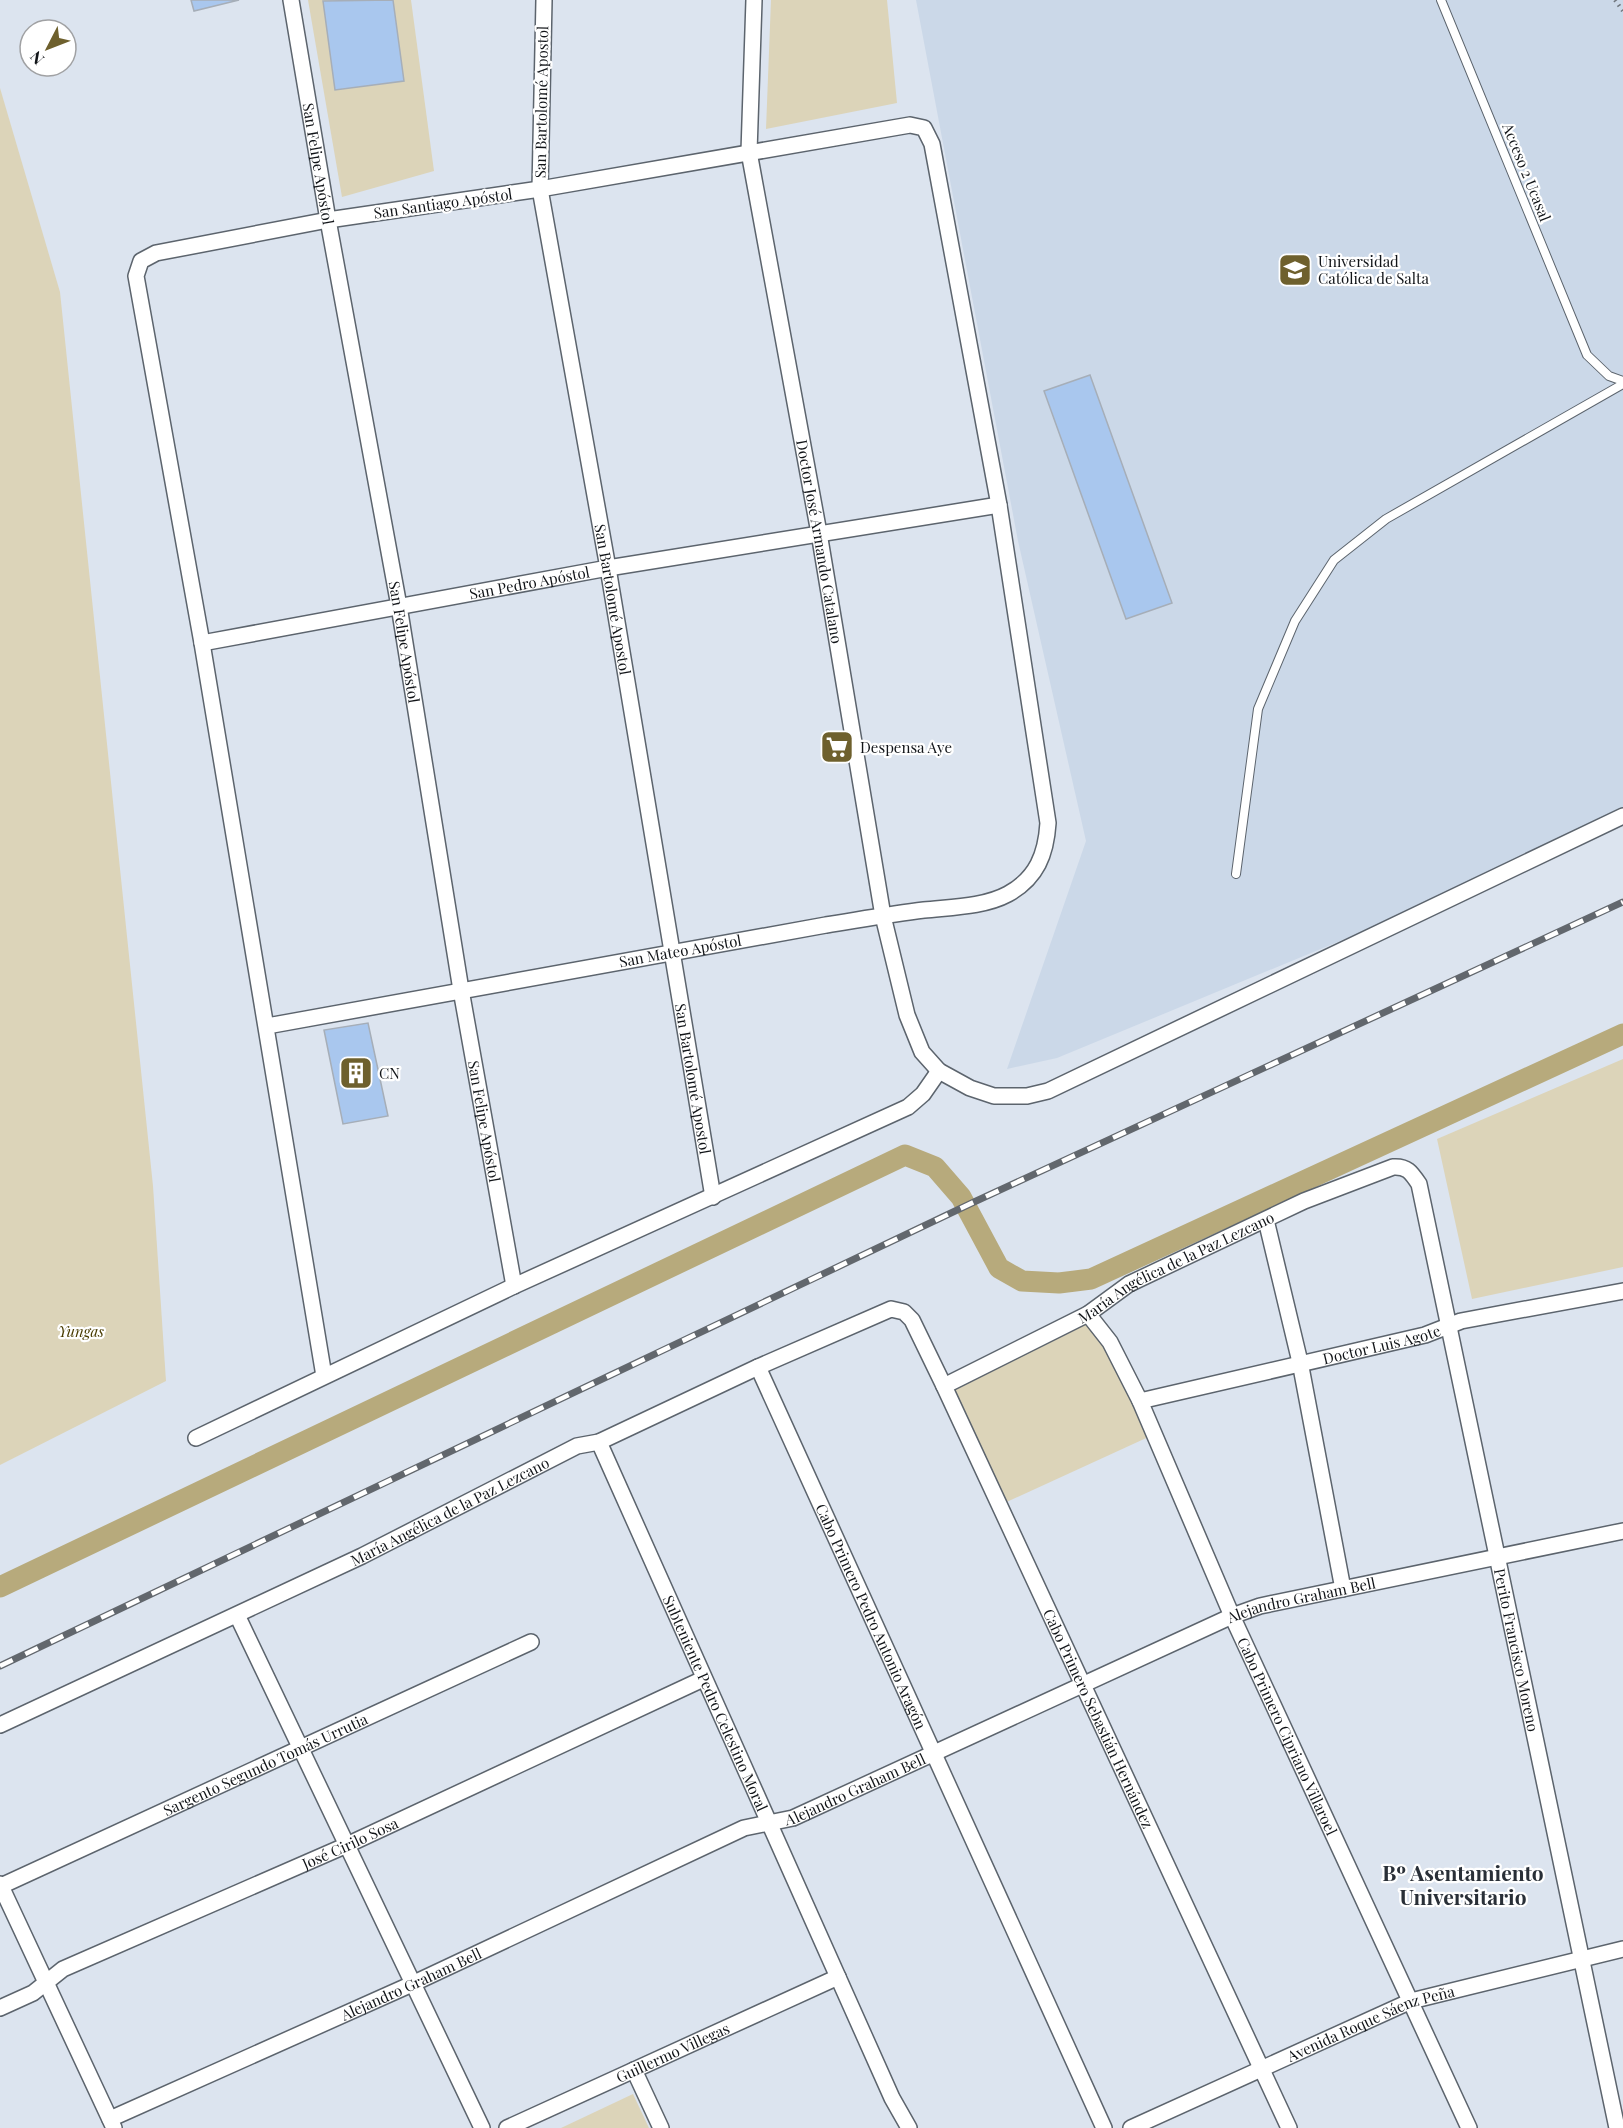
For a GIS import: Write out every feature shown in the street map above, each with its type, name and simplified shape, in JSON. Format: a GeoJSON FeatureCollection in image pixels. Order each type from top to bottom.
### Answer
{"type":"FeatureCollection","features":[{"type":"Feature","properties":{"kind":"street","name":"San Felipe Apóstol"},"geometry":{"type":"LineString","coordinates":[[291,0],[328,220],[399,606],[461,990],[514,1286]]}},
{"type":"Feature","properties":{"kind":"street","name":"San Bartolomé Apostol"},"geometry":{"type":"LineString","coordinates":[[544,0],[540,189],[608,568],[713,1197]]}},
{"type":"Feature","properties":{"kind":"street","name":"Doctor José Armando Catalano"},"geometry":{"type":"LineString","coordinates":[[754,0],[749,152],[819,533],[883,916],[911,1030],[922,1052],[939,1071]]}},
{"type":"Feature","properties":{"kind":"street","name":"San Santiago Apóstol"},"geometry":{"type":"LineString","coordinates":[[202,643],[135,276],[141,261],[156,253],[328,220],[540,189],[910,124],[924,128]]}},
{"type":"Feature","properties":{"kind":"street","name":"San Mateo Apóstol"},"geometry":{"type":"LineString","coordinates":[[267,1026],[671,951],[883,916],[987,902],[1007,895],[1022,885],[1037,866],[1046,849],[1048,822],[999,505],[932,144],[924,128]]}},
{"type":"Feature","properties":{"kind":"street","name":"San Pedro Apóstol"},"geometry":{"type":"LineString","coordinates":[[202,643],[608,568],[999,505]]}},
{"type":"Feature","properties":{"kind":"street"},"geometry":{"type":"LineString","coordinates":[[202,643],[324,1376]]}},
{"type":"Feature","properties":{"kind":"street"},"geometry":{"type":"LineString","coordinates":[[196,1438],[514,1286],[908,1107],[923,1094],[939,1071],[970,1088],[994,1096],[1027,1096],[1048,1091],[1623,816]]}},
{"type":"Feature","properties":{"kind":"street","name":"María Angélica de la Paz Lezcano"},"geometry":{"type":"LineString","coordinates":[[944,1386],[1088,1314],[1129,1284],[1304,1201],[1378,1171],[1403,1167],[1412,1172]]}},
{"type":"Feature","properties":{"kind":"street","name":"Perito Francisco Moreno"},"geometry":{"type":"LineString","coordinates":[[1412,1172],[1419,1184],[1617,2128]]}},
{"type":"Feature","properties":{"kind":"street"},"geometry":{"type":"LineString","coordinates":[[1266,1220],[1300,1362],[1343,1589]]}},
{"type":"Feature","properties":{"kind":"street","name":"Doctor Luis Agote"},"geometry":{"type":"LineString","coordinates":[[1140,1401],[1300,1362],[1425,1335],[1461,1321],[1623,1291]]}},
{"type":"Feature","properties":{"kind":"street","name":"María Angélica de la Paz Lezcano"},"geometry":{"type":"LineString","coordinates":[[0,1725],[362,1556],[577,1446],[599,1442],[758,1367],[891,1309],[904,1312]]}},
{"type":"Feature","properties":{"kind":"street","name":"Cabo Primero Sebastián Hernández"},"geometry":{"type":"LineString","coordinates":[[904,1312],[912,1320],[944,1386],[1289,2128]]}},
{"type":"Feature","properties":{"kind":"street","name":"Cabo Primero Cipriano Villaroel"},"geometry":{"type":"LineString","coordinates":[[1088,1314],[1110,1342],[1140,1401],[1232,1616],[1469,2128]]}},
{"type":"Feature","properties":{"kind":"street","name":"Cabo Primero Pedro Antonio Aragón"},"geometry":{"type":"LineString","coordinates":[[758,1367],[1104,2128]]}},
{"type":"Feature","properties":{"kind":"street","name":"Subteniente Pedro Celestino Moral"},"geometry":{"type":"LineString","coordinates":[[599,1442],[837,1977],[892,2098],[909,2128]]}},
{"type":"Feature","properties":{"kind":"street","name":"Alejandro Graham Bell"},"geometry":{"type":"LineString","coordinates":[[112,2124],[744,1828],[794,1818],[1232,1616],[1260,1606],[1623,1531]]}},
{"type":"Feature","properties":{"kind":"street"},"geometry":{"type":"LineString","coordinates":[[237,1615],[482,2128]]}},
{"type":"Feature","properties":{"kind":"street","name":"Sargento Segundo Tomás Urrutia"},"geometry":{"type":"LineString","coordinates":[[1,1885],[301,1750],[531,1642]]}},
{"type":"Feature","properties":{"kind":"street","name":"José Cirilo Sosa"},"geometry":{"type":"LineString","coordinates":[[0,2008],[48,1983],[63,1969],[347,1845],[703,1679]]}},
{"type":"Feature","properties":{"kind":"street"},"geometry":{"type":"LineString","coordinates":[[1,1885],[112,2124]]}},
{"type":"Feature","properties":{"kind":"street","name":"Avenida Roque Sáenz Peña"},"geometry":{"type":"LineString","coordinates":[[1131,2128],[1411,2001],[1623,1949]]}},
{"type":"Feature","properties":{"kind":"street","name":"Guillermo Villegas"},"geometry":{"type":"LineString","coordinates":[[507,2128],[837,1977]]}},
{"type":"Feature","properties":{"kind":"street"},"geometry":{"type":"LineString","coordinates":[[634,2070],[661,2128]]}},
{"type":"Feature","properties":{"kind":"street"},"geometry":{"type":"LineString","coordinates":[[892,2098],[902,2128]]}},
{"type":"Feature","properties":{"kind":"lane","name":"Acceso 2 Ucasal"},"geometry":{"type":"LineString","coordinates":[[1441,0],[1587,355],[1610,376],[1623,383]]}},
{"type":"Feature","properties":{"kind":"lane"},"geometry":{"type":"LineString","coordinates":[[1236,874],[1258,709],[1295,621],[1334,560],[1386,519],[1623,383]]}},
{"type":"Feature","properties":{"kind":"path"},"geometry":{"type":"LineString","coordinates":[[1615,0],[1623,11]]}},
{"type":"Feature","properties":{"kind":"shaded area","name":"Universidad Católica de Salta"},"geometry":{"type":"Polygon","coordinates":[[[916,0],[1623,0],[1623,824],[1057,1058],[1007,1069],[1086,841],[1018,541],[916,0]]]}},
{"type":"Feature","properties":{"kind":"green space"},"geometry":{"type":"Polygon","coordinates":[[[308,0],[411,0],[434,171],[342,197],[308,0]]]}},
{"type":"Feature","properties":{"kind":"green space"},"geometry":{"type":"Polygon","coordinates":[[[771,0],[887,0],[897,103],[766,129],[771,0]]]}},
{"type":"Feature","properties":{"kind":"green space","name":"Yungas"},"geometry":{"type":"Polygon","coordinates":[[[0,88],[60,292],[153,1186],[166,1381],[0,1465],[0,88]]]}},
{"type":"Feature","properties":{"kind":"green space"},"geometry":{"type":"Polygon","coordinates":[[[1623,1059],[1623,1267],[1472,1299],[1437,1139],[1623,1059]]]}},
{"type":"Feature","properties":{"kind":"green space"},"geometry":{"type":"Polygon","coordinates":[[[1088,1314],[1155,1434],[1000,1505],[944,1386],[1088,1314]]]}},
{"type":"Feature","properties":{"kind":"green space"},"geometry":{"type":"Polygon","coordinates":[[[633,2094],[649,2128],[561,2128],[633,2094]]]}},
{"type":"Feature","properties":{"kind":"building"},"geometry":{"type":"Polygon","coordinates":[[[191,0],[239,0],[194,11],[191,0]]]}},
{"type":"Feature","properties":{"kind":"building"},"geometry":{"type":"Polygon","coordinates":[[[393,0],[404,81],[335,90],[323,1],[393,0]]]}},
{"type":"Feature","properties":{"kind":"building"},"geometry":{"type":"Polygon","coordinates":[[[1090,375],[1172,603],[1126,619],[1044,391],[1090,375]]]}},
{"type":"Feature","properties":{"kind":"building","name":"CN"},"geometry":{"type":"Polygon","coordinates":[[[368,1023],[388,1116],[343,1124],[324,1030],[368,1023]]]}},
{"type":"Feature","properties":{"kind":"waterway"},"geometry":{"type":"LineString","coordinates":[[0,1587],[905,1155],[935,1167],[961,1197],[999,1268],[1022,1281],[1059,1283],[1091,1279],[1623,1034]]}},
{"type":"Feature","properties":{"kind":"railway"},"geometry":{"type":"LineString","coordinates":[[0,1666],[974,1202],[1623,902]]}},
{"type":"Feature","properties":{"kind":"place","name":"Universidad Católica de Salta"},"geometry":{"type":"Point","coordinates":[1295,270]}},
{"type":"Feature","properties":{"kind":"place","name":"Despensa Aye"},"geometry":{"type":"Point","coordinates":[837,747]}},
{"type":"Feature","properties":{"kind":"place","name":"CN"},"geometry":{"type":"Point","coordinates":[356,1073]}},
{"type":"Feature","properties":{"kind":"district","name":"Bº Asentamiento Universitario"},"geometry":{"type":"Point","coordinates":[1463,1884]}}]}
